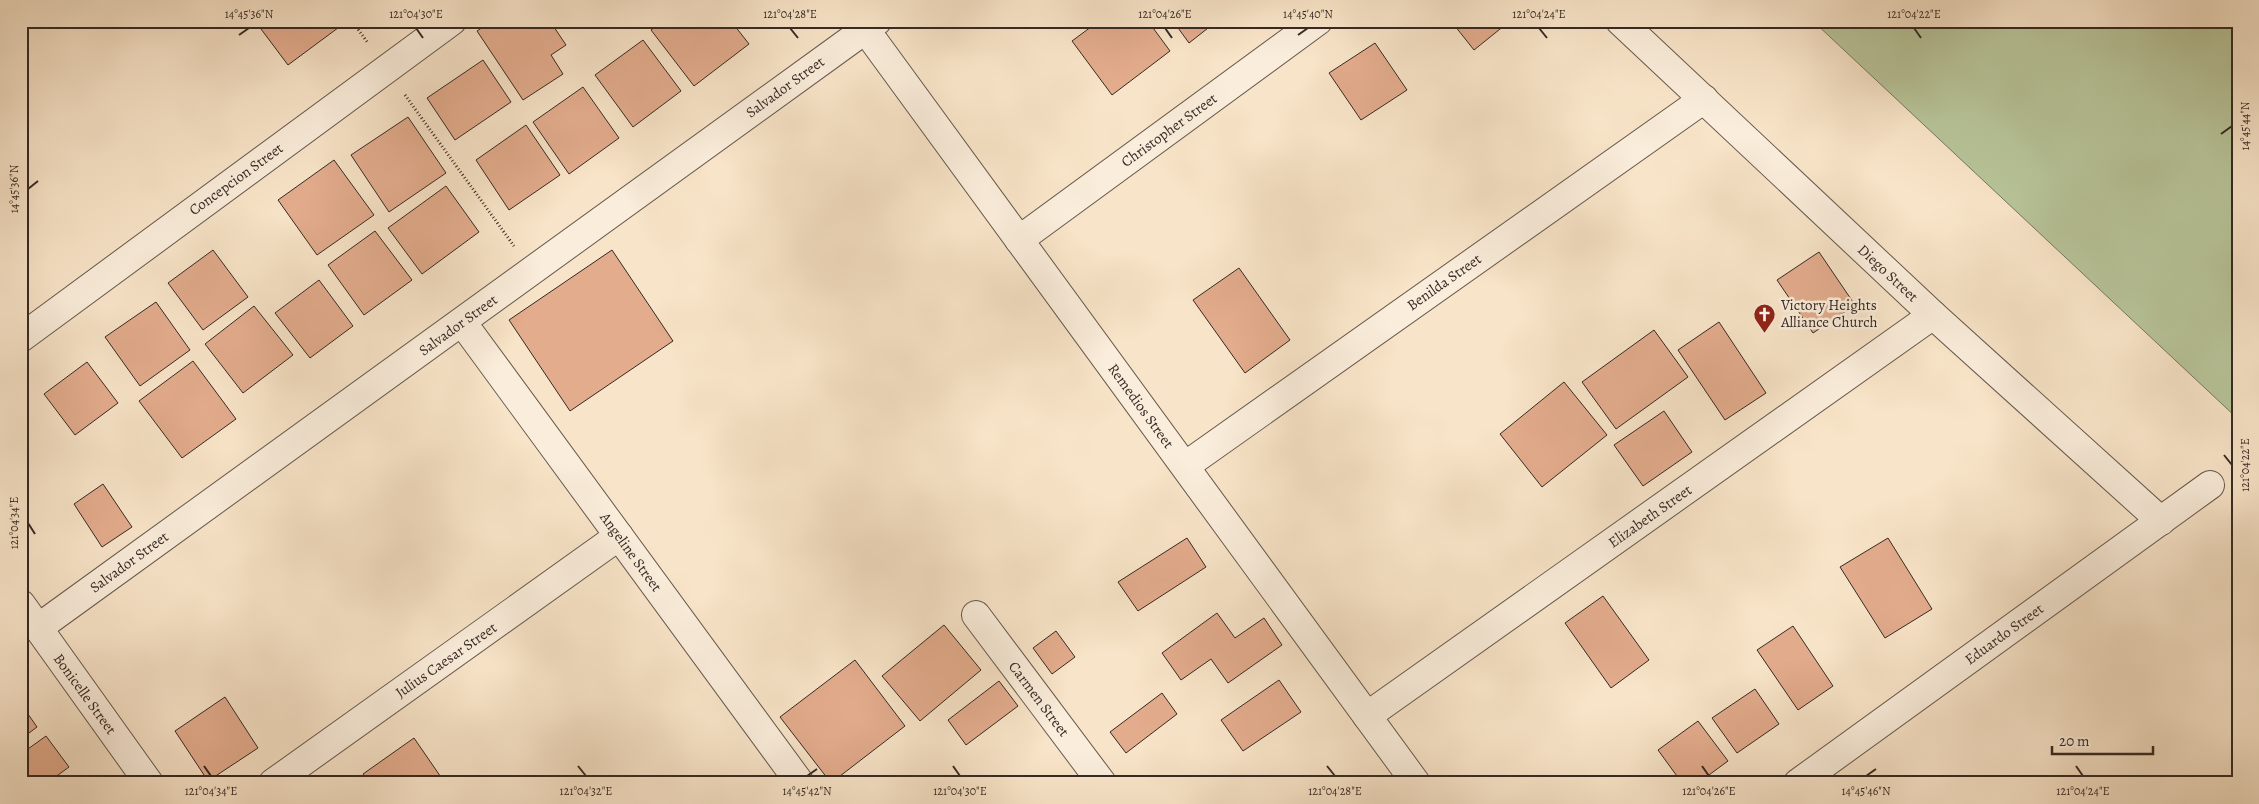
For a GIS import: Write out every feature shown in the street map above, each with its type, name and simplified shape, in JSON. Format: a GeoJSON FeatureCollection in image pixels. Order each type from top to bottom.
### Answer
{"type":"FeatureCollection","features":[{"type":"Feature","properties":{"kind":"street","name":"Concepcion Street"},"geometry":{"type":"LineString","coordinates":[[21,338],[452,21]]}},
{"type":"Feature","properties":{"kind":"street","name":"Christopher Street"},"geometry":{"type":"LineString","coordinates":[[1019,240],[1318,21]]}},
{"type":"Feature","properties":{"kind":"street","name":"Diego Street"},"geometry":{"type":"LineString","coordinates":[[1620,21],[1933,315],[2161,521]]}},
{"type":"Feature","properties":{"kind":"street","name":"Remedios Street"},"geometry":{"type":"LineString","coordinates":[[871,25],[1019,240],[1416,783]]}},
{"type":"Feature","properties":{"kind":"street","name":"Salvador Street"},"geometry":{"type":"LineString","coordinates":[[38,628],[871,25]]}},
{"type":"Feature","properties":{"kind":"street","name":"Benilda Street"},"geometry":{"type":"LineString","coordinates":[[1185,466],[1704,99]]}},
{"type":"Feature","properties":{"kind":"street","name":"Elizabeth Street"},"geometry":{"type":"LineString","coordinates":[[1367,716],[1933,315]]}},
{"type":"Feature","properties":{"kind":"street","name":"Angeline Street"},"geometry":{"type":"LineString","coordinates":[[462,322],[619,536],[790,779]]}},
{"type":"Feature","properties":{"kind":"street","name":"Eduardo Street"},"geometry":{"type":"LineString","coordinates":[[1798,783],[2210,485]]}},
{"type":"Feature","properties":{"kind":"street","name":"Julius Caesar Street"},"geometry":{"type":"LineString","coordinates":[[273,783],[619,536]]}},
{"type":"Feature","properties":{"kind":"street","name":"Bonicelle Street"},"geometry":{"type":"LineString","coordinates":[[21,604],[149,783]]}},
{"type":"Feature","properties":{"kind":"street","name":"Carmen Street"},"geometry":{"type":"LineString","coordinates":[[976,615],[1102,783]]}},
{"type":"Feature","properties":{"kind":"path"},"geometry":{"type":"LineString","coordinates":[[352,21],[532,271]]}},
{"type":"Feature","properties":{"kind":"green space"},"geometry":{"type":"Polygon","coordinates":[[[1813,21],[2238,21],[2238,419],[1813,21]]]}},
{"type":"Feature","properties":{"kind":"building"},"geometry":{"type":"Polygon","coordinates":[[[255,21],[345,21],[346,22],[288,65],[255,21]]]}},
{"type":"Feature","properties":{"kind":"building"},"geometry":{"type":"Polygon","coordinates":[[[492,21],[550,21],[566,45],[551,55],[563,74],[523,100],[477,31],[492,21]]]}},
{"type":"Feature","properties":{"kind":"building"},"geometry":{"type":"Polygon","coordinates":[[[663,21],[731,21],[749,44],[694,86],[651,30],[663,21]]]}},
{"type":"Feature","properties":{"kind":"building"},"geometry":{"type":"Polygon","coordinates":[[[746,21],[759,21],[750,28],[746,21]]]}},
{"type":"Feature","properties":{"kind":"building"},"geometry":{"type":"Polygon","coordinates":[[[1099,21],[1148,21],[1170,51],[1112,95],[1072,41],[1099,21]]]}},
{"type":"Feature","properties":{"kind":"building"},"geometry":{"type":"Polygon","coordinates":[[[1173,21],[1217,21],[1189,43],[1173,21]]]}},
{"type":"Feature","properties":{"kind":"building"},"geometry":{"type":"Polygon","coordinates":[[[1451,21],[1510,21],[1474,50],[1451,21]]]}},
{"type":"Feature","properties":{"kind":"building"},"geometry":{"type":"Polygon","coordinates":[[[643,40],[681,91],[633,127],[595,75],[643,40]]]}},
{"type":"Feature","properties":{"kind":"building"},"geometry":{"type":"Polygon","coordinates":[[[1375,43],[1407,90],[1361,120],[1329,73],[1375,43]]]}},
{"type":"Feature","properties":{"kind":"building"},"geometry":{"type":"Polygon","coordinates":[[[483,60],[511,102],[455,140],[427,98],[483,60]]]}},
{"type":"Feature","properties":{"kind":"building"},"geometry":{"type":"Polygon","coordinates":[[[583,87],[619,138],[569,174],[533,122],[583,87]]]}},
{"type":"Feature","properties":{"kind":"building"},"geometry":{"type":"Polygon","coordinates":[[[408,117],[446,173],[389,212],[351,155],[408,117]]]}},
{"type":"Feature","properties":{"kind":"building"},"geometry":{"type":"Polygon","coordinates":[[[526,125],[560,175],[509,210],[476,160],[526,125]]]}},
{"type":"Feature","properties":{"kind":"building"},"geometry":{"type":"Polygon","coordinates":[[[334,160],[374,215],[317,255],[278,200],[334,160]]]}},
{"type":"Feature","properties":{"kind":"building"},"geometry":{"type":"Polygon","coordinates":[[[446,186],[479,232],[422,274],[388,228],[446,186]]]}},
{"type":"Feature","properties":{"kind":"building"},"geometry":{"type":"Polygon","coordinates":[[[375,231],[412,280],[364,315],[328,265],[375,231]]]}},
{"type":"Feature","properties":{"kind":"building"},"geometry":{"type":"Polygon","coordinates":[[[213,250],[248,297],[203,330],[168,283],[213,250]]]}},
{"type":"Feature","properties":{"kind":"building"},"geometry":{"type":"Polygon","coordinates":[[[612,250],[673,341],[570,411],[509,320],[612,250]]]}},
{"type":"Feature","properties":{"kind":"building"},"geometry":{"type":"Polygon","coordinates":[[[1819,252],[1855,305],[1813,333],[1777,280],[1819,252]]]}},
{"type":"Feature","properties":{"kind":"building"},"geometry":{"type":"Polygon","coordinates":[[[1239,268],[1290,340],[1245,373],[1193,300],[1239,268]]]}},
{"type":"Feature","properties":{"kind":"building"},"geometry":{"type":"Polygon","coordinates":[[[319,280],[353,326],[310,358],[275,313],[319,280]]]}},
{"type":"Feature","properties":{"kind":"building"},"geometry":{"type":"Polygon","coordinates":[[[156,302],[190,350],[140,386],[105,337],[156,302]]]}},
{"type":"Feature","properties":{"kind":"building"},"geometry":{"type":"Polygon","coordinates":[[[254,306],[293,355],[243,393],[205,344],[254,306]]]}},
{"type":"Feature","properties":{"kind":"building"},"geometry":{"type":"Polygon","coordinates":[[[1719,322],[1766,393],[1725,420],[1678,350],[1719,322]]]}},
{"type":"Feature","properties":{"kind":"building"},"geometry":{"type":"Polygon","coordinates":[[[1654,330],[1688,377],[1616,429],[1582,382],[1654,330]]]}},
{"type":"Feature","properties":{"kind":"building"},"geometry":{"type":"Polygon","coordinates":[[[193,361],[236,419],[182,458],[139,401],[193,361]]]}},
{"type":"Feature","properties":{"kind":"building"},"geometry":{"type":"Polygon","coordinates":[[[87,362],[118,403],[75,435],[44,394],[87,362]]]}},
{"type":"Feature","properties":{"kind":"building"},"geometry":{"type":"Polygon","coordinates":[[[1564,382],[1607,435],[1542,487],[1500,434],[1564,382]]]}},
{"type":"Feature","properties":{"kind":"building"},"geometry":{"type":"Polygon","coordinates":[[[1664,411],[1692,452],[1643,486],[1614,445],[1664,411]]]}},
{"type":"Feature","properties":{"kind":"building"},"geometry":{"type":"Polygon","coordinates":[[[103,484],[132,527],[102,547],[74,504],[103,484]]]}},
{"type":"Feature","properties":{"kind":"building"},"geometry":{"type":"Polygon","coordinates":[[[1187,538],[1206,567],[1138,611],[1118,582],[1187,538]]]}},
{"type":"Feature","properties":{"kind":"building"},"geometry":{"type":"Polygon","coordinates":[[[1888,538],[1932,609],[1885,638],[1840,567],[1888,538]]]}},
{"type":"Feature","properties":{"kind":"building"},"geometry":{"type":"Polygon","coordinates":[[[1603,596],[1649,660],[1611,688],[1565,623],[1603,596]]]}},
{"type":"Feature","properties":{"kind":"building"},"geometry":{"type":"Polygon","coordinates":[[[1217,613],[1235,638],[1264,618],[1282,645],[1228,683],[1211,659],[1181,680],[1162,653],[1217,613]]]}},
{"type":"Feature","properties":{"kind":"building"},"geometry":{"type":"Polygon","coordinates":[[[944,625],[981,670],[920,721],[882,676],[944,625]]]}},
{"type":"Feature","properties":{"kind":"building"},"geometry":{"type":"Polygon","coordinates":[[[1793,626],[1833,686],[1798,710],[1757,650],[1793,626]]]}},
{"type":"Feature","properties":{"kind":"building"},"geometry":{"type":"Polygon","coordinates":[[[1056,631],[1075,657],[1052,674],[1033,648],[1056,631]]]}},
{"type":"Feature","properties":{"kind":"building"},"geometry":{"type":"Polygon","coordinates":[[[855,660],[905,726],[831,783],[780,717],[855,660]]]}},
{"type":"Feature","properties":{"kind":"building"},"geometry":{"type":"Polygon","coordinates":[[[1279,680],[1301,712],[1243,751],[1221,720],[1279,680]]]}},
{"type":"Feature","properties":{"kind":"building"},"geometry":{"type":"Polygon","coordinates":[[[999,681],[1018,706],[966,745],[948,720],[999,681]]]}},
{"type":"Feature","properties":{"kind":"building"},"geometry":{"type":"Polygon","coordinates":[[[1755,689],[1779,724],[1737,753],[1712,718],[1755,689]]]}},
{"type":"Feature","properties":{"kind":"building"},"geometry":{"type":"Polygon","coordinates":[[[1162,693],[1177,714],[1126,753],[1110,732],[1162,693]]]}},
{"type":"Feature","properties":{"kind":"building"},"geometry":{"type":"Polygon","coordinates":[[[225,697],[258,748],[208,781],[175,731],[225,697]]]}},
{"type":"Feature","properties":{"kind":"building"},"geometry":{"type":"Polygon","coordinates":[[[21,704],[37,727],[21,739],[21,704]]]}},
{"type":"Feature","properties":{"kind":"building"},"geometry":{"type":"Polygon","coordinates":[[[1698,721],[1728,761],[1698,783],[1682,783],[1658,750],[1698,721]]]}},
{"type":"Feature","properties":{"kind":"building"},"geometry":{"type":"Polygon","coordinates":[[[46,736],[69,767],[47,783],[21,783],[21,754],[46,736]]]}},
{"type":"Feature","properties":{"kind":"building"},"geometry":{"type":"Polygon","coordinates":[[[414,738],[445,783],[370,783],[363,774],[414,738]]]}},
{"type":"Feature","properties":{"kind":"place","name":"Victory Heights Alliance Church"},"geometry":{"type":"Point","coordinates":[1765,333]}}]}
